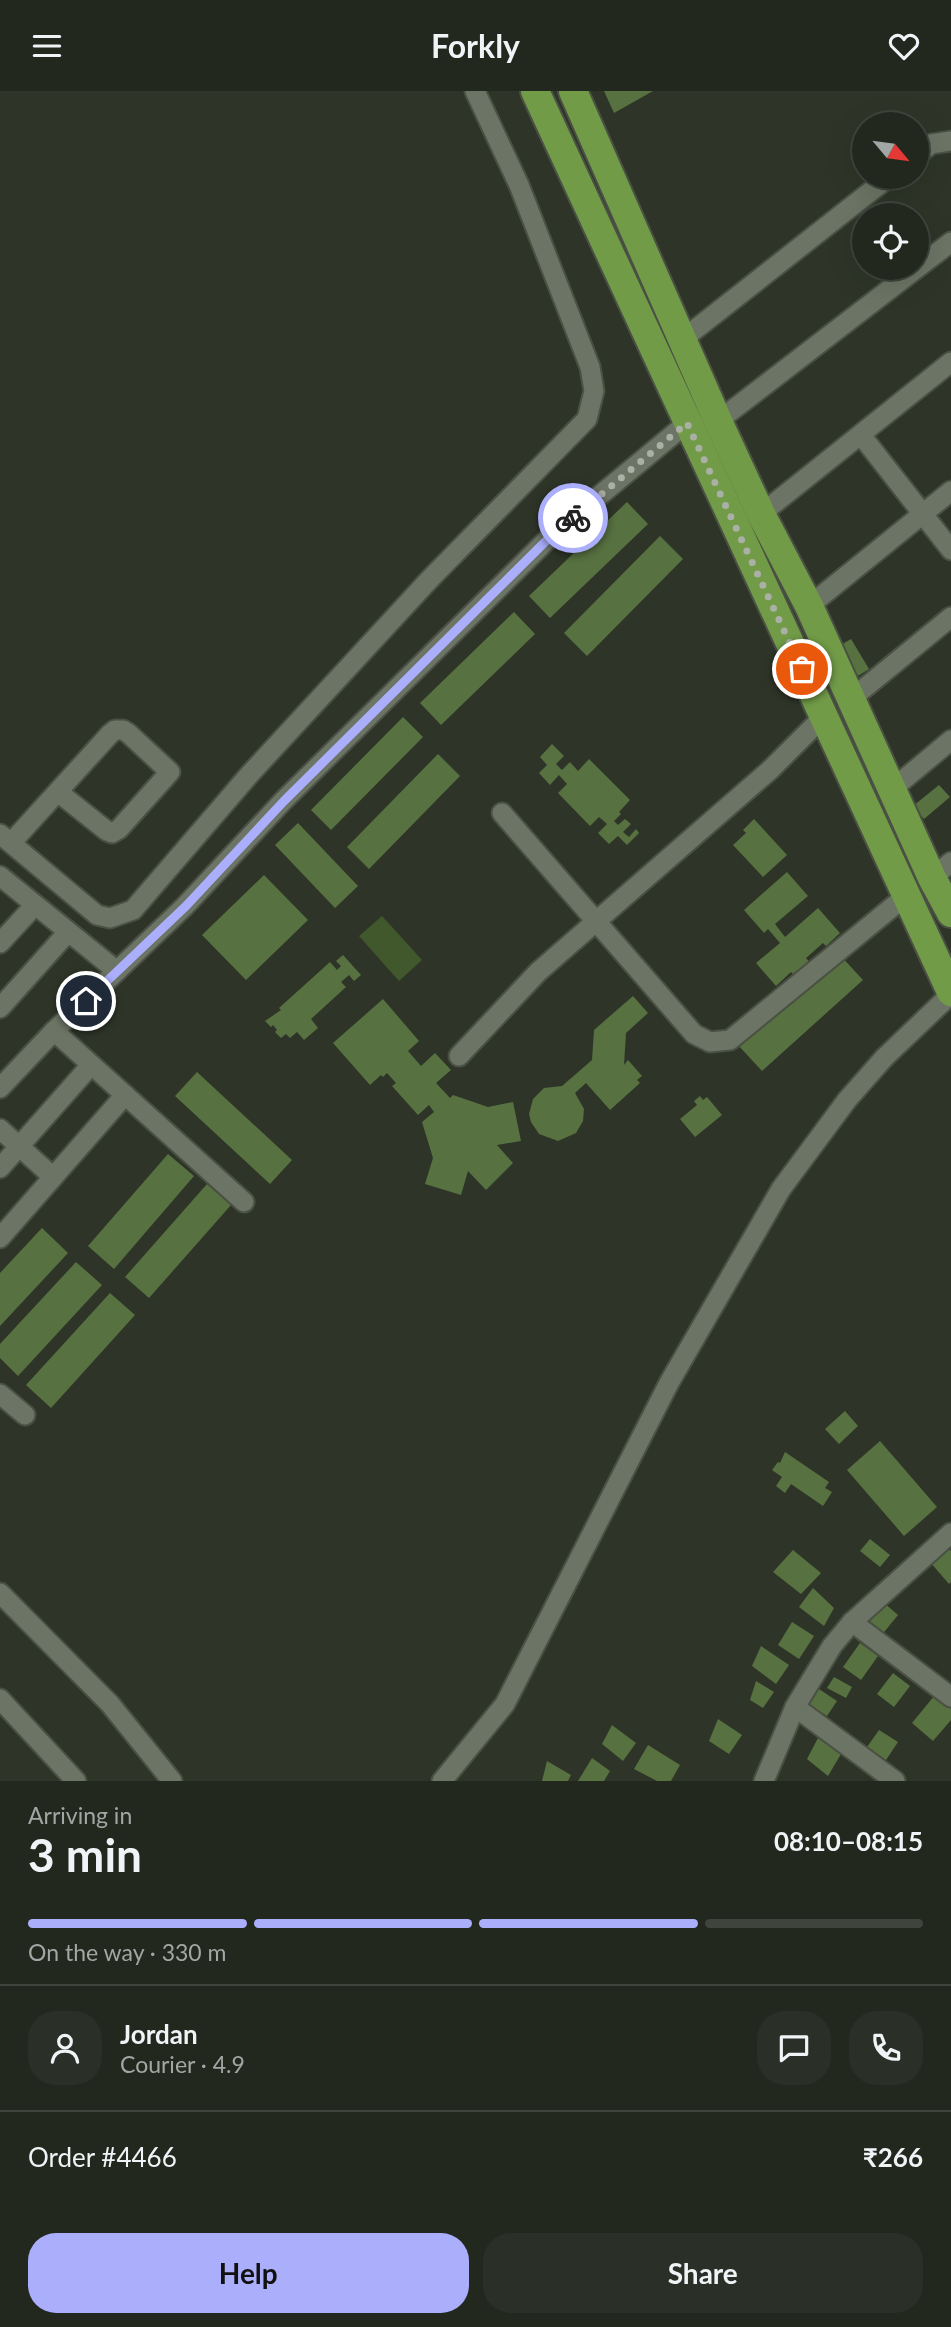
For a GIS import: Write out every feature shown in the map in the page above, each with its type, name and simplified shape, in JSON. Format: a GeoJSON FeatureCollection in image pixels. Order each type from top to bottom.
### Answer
{"type":"FeatureCollection","features":[{"type":"Feature","properties":{"kind":"highway"},"geometry":{"type":"LineString","coordinates":[[535,91],[951,993]]}},
{"type":"Feature","properties":{"kind":"highway"},"geometry":{"type":"LineString","coordinates":[[573,91],[718,421],[761,514],[808,605],[890,791],[941,870],[951,913]]}},
{"type":"Feature","properties":{"kind":"street"},"geometry":{"type":"LineString","coordinates":[[58,792],[113,833],[170,772],[128,733],[119,729],[110,734],[58,792],[5,839],[97,915],[110,918],[132,910],[249,775],[429,580],[587,419],[594,391],[590,367],[519,185],[475,91]]}},
{"type":"Feature","properties":{"kind":"street"},"geometry":{"type":"LineString","coordinates":[[929,146],[951,141]]}},
{"type":"Feature","properties":{"kind":"street"},"geometry":{"type":"LineString","coordinates":[[683,339],[874,189]]}},
{"type":"Feature","properties":{"kind":"street"},"geometry":{"type":"LineString","coordinates":[[718,421],[951,242]]}},
{"type":"Feature","properties":{"kind":"street"},"geometry":{"type":"LineString","coordinates":[[761,514],[951,362]]}},
{"type":"Feature","properties":{"kind":"street"},"geometry":{"type":"LineString","coordinates":[[0,1088],[54,1031],[186,906],[284,801],[552,535],[687,423]]}},
{"type":"Feature","properties":{"kind":"street"},"geometry":{"type":"LineString","coordinates":[[861,435],[951,549]]}},
{"type":"Feature","properties":{"kind":"street"},"geometry":{"type":"LineString","coordinates":[[808,605],[951,491]]}},
{"type":"Feature","properties":{"kind":"street"},"geometry":{"type":"LineString","coordinates":[[851,699],[951,617]]}},
{"type":"Feature","properties":{"kind":"street"},"geometry":{"type":"LineString","coordinates":[[459,1056],[538,972],[770,770],[824,716]]}},
{"type":"Feature","properties":{"kind":"street"},"geometry":{"type":"LineString","coordinates":[[890,791],[951,740]]}},
{"type":"Feature","properties":{"kind":"street"},"geometry":{"type":"LineString","coordinates":[[502,813],[694,1034],[710,1042],[730,1040],[906,895]]}},
{"type":"Feature","properties":{"kind":"street"},"geometry":{"type":"LineString","coordinates":[[0,877],[117,971]]}},
{"type":"Feature","properties":{"kind":"street"},"geometry":{"type":"LineString","coordinates":[[0,943],[35,905]]}},
{"type":"Feature","properties":{"kind":"street"},"geometry":{"type":"LineString","coordinates":[[0,1008],[68,932]]}},
{"type":"Feature","properties":{"kind":"street"},"geometry":{"type":"LineString","coordinates":[[442,1781],[505,1704],[669,1383],[781,1189],[856,1089],[951,993]]}},
{"type":"Feature","properties":{"kind":"street"},"geometry":{"type":"LineString","coordinates":[[54,1031],[244,1202]]}},
{"type":"Feature","properties":{"kind":"street"},"geometry":{"type":"LineString","coordinates":[[0,1168],[91,1065]]}},
{"type":"Feature","properties":{"kind":"street"},"geometry":{"type":"LineString","coordinates":[[0,1238],[125,1095]]}},
{"type":"Feature","properties":{"kind":"street"},"geometry":{"type":"LineString","coordinates":[[0,1129],[53,1177]]}},
{"type":"Feature","properties":{"kind":"street"},"geometry":{"type":"LineString","coordinates":[[0,1394],[25,1415]]}},
{"type":"Feature","properties":{"kind":"street"},"geometry":{"type":"LineString","coordinates":[[764,1781],[795,1707],[832,1646],[852,1622],[951,1533]]}},
{"type":"Feature","properties":{"kind":"street"},"geometry":{"type":"LineString","coordinates":[[0,1593],[110,1704],[172,1781]]}},
{"type":"Feature","properties":{"kind":"street"},"geometry":{"type":"LineString","coordinates":[[852,1622],[951,1697]]}},
{"type":"Feature","properties":{"kind":"street"},"geometry":{"type":"LineString","coordinates":[[0,1699],[76,1781]]}},
{"type":"Feature","properties":{"kind":"street"},"geometry":{"type":"LineString","coordinates":[[795,1707],[895,1781]]}},
{"type":"Feature","properties":{"kind":"green space"},"geometry":{"type":"Polygon","coordinates":[[[382,916],[422,960],[399,981],[359,936],[382,916]]]}},
{"type":"Feature","properties":{"kind":"building"},"geometry":{"type":"Polygon","coordinates":[[[604,91],[653,91],[614,113],[604,91]]]}},
{"type":"Feature","properties":{"kind":"building"},"geometry":{"type":"Polygon","coordinates":[[[627,502],[648,524],[550,618],[529,596],[627,502]]]}},
{"type":"Feature","properties":{"kind":"building"},"geometry":{"type":"Polygon","coordinates":[[[660,536],[683,559],[587,656],[564,633],[660,536]]]}},
{"type":"Feature","properties":{"kind":"building"},"geometry":{"type":"Polygon","coordinates":[[[514,612],[535,634],[441,725],[420,703],[514,612]]]}},
{"type":"Feature","properties":{"kind":"building"},"geometry":{"type":"Polygon","coordinates":[[[851,639],[869,669],[858,676],[839,646],[851,639]]]}},
{"type":"Feature","properties":{"kind":"building"},"geometry":{"type":"Polygon","coordinates":[[[403,717],[423,737],[331,830],[311,810],[403,717]]]}},
{"type":"Feature","properties":{"kind":"building"},"geometry":{"type":"Polygon","coordinates":[[[552,744],[564,756],[556,764],[562,770],[570,762],[578,771],[589,759],[630,800],[614,821],[618,825],[625,819],[631,824],[623,832],[629,837],[636,829],[639,833],[627,845],[618,836],[609,844],[598,833],[607,824],[599,817],[590,826],[558,793],[567,784],[559,775],[550,785],[539,773],[547,765],[540,757],[552,744]]]}},
{"type":"Feature","properties":{"kind":"building"},"geometry":{"type":"Polygon","coordinates":[[[438,754],[460,776],[369,869],[347,847],[438,754]]]}},
{"type":"Feature","properties":{"kind":"building"},"geometry":{"type":"Polygon","coordinates":[[[939,785],[950,797],[924,819],[913,806],[939,785]]]}},
{"type":"Feature","properties":{"kind":"building"},"geometry":{"type":"Polygon","coordinates":[[[754,819],[787,855],[763,877],[733,845],[746,833],[743,830],[754,819]]]}},
{"type":"Feature","properties":{"kind":"building"},"geometry":{"type":"Polygon","coordinates":[[[298,823],[358,886],[335,908],[275,845],[298,823]]]}},
{"type":"Feature","properties":{"kind":"building"},"geometry":{"type":"Polygon","coordinates":[[[787,872],[808,896],[775,924],[785,937],[818,908],[840,933],[826,946],[823,943],[806,958],[811,964],[796,977],[791,972],[776,986],[756,963],[780,943],[768,929],[764,933],[744,910],[787,872]]]}},
{"type":"Feature","properties":{"kind":"building"},"geometry":{"type":"Polygon","coordinates":[[[264,875],[308,920],[246,980],[202,935],[264,875]]]}},
{"type":"Feature","properties":{"kind":"building"},"geometry":{"type":"Polygon","coordinates":[[[839,954],[863,980],[762,1071],[738,1045],[839,954]]]}},
{"type":"Feature","properties":{"kind":"building"},"geometry":{"type":"Polygon","coordinates":[[[343,955],[361,975],[354,981],[349,975],[341,982],[346,987],[311,1019],[318,1028],[304,1040],[297,1032],[290,1038],[286,1034],[281,1038],[273,1025],[271,1027],[265,1021],[281,1010],[279,1008],[330,962],[337,970],[341,966],[336,961],[343,955]]]}},
{"type":"Feature","properties":{"kind":"building"},"geometry":{"type":"Polygon","coordinates":[[[633,996],[648,1013],[626,1033],[624,1065],[628,1060],[642,1076],[637,1080],[640,1083],[610,1110],[586,1083],[575,1093],[584,1109],[583,1121],[576,1133],[558,1141],[539,1134],[529,1114],[533,1099],[544,1088],[562,1086],[592,1060],[594,1030],[633,996]]]}},
{"type":"Feature","properties":{"kind":"building"},"geometry":{"type":"Polygon","coordinates":[[[383,999],[419,1041],[408,1051],[421,1066],[435,1053],[451,1070],[436,1083],[450,1098],[453,1095],[488,1107],[513,1102],[521,1141],[497,1145],[513,1163],[486,1190],[468,1171],[461,1195],[425,1184],[433,1158],[422,1122],[434,1112],[429,1105],[418,1115],[392,1086],[396,1083],[387,1073],[370,1085],[333,1043],[383,999]]]}},
{"type":"Feature","properties":{"kind":"building"},"geometry":{"type":"Polygon","coordinates":[[[197,1072],[292,1160],[270,1184],[175,1096],[197,1072]]]}},
{"type":"Feature","properties":{"kind":"building"},"geometry":{"type":"Polygon","coordinates":[[[700,1096],[703,1100],[707,1097],[722,1115],[695,1137],[680,1119],[697,1105],[694,1101],[700,1096]]]}},
{"type":"Feature","properties":{"kind":"building"},"geometry":{"type":"Polygon","coordinates":[[[168,1154],[194,1176],[114,1269],[88,1246],[168,1154]]]}},
{"type":"Feature","properties":{"kind":"building"},"geometry":{"type":"Polygon","coordinates":[[[207,1184],[231,1205],[149,1298],[125,1277],[207,1184]]]}},
{"type":"Feature","properties":{"kind":"building"},"geometry":{"type":"Polygon","coordinates":[[[42,1228],[68,1253],[0,1326],[0,1273],[42,1228]]]}},
{"type":"Feature","properties":{"kind":"building"},"geometry":{"type":"Polygon","coordinates":[[[76,1262],[102,1285],[18,1376],[0,1358],[0,1344],[76,1262]]]}},
{"type":"Feature","properties":{"kind":"building"},"geometry":{"type":"Polygon","coordinates":[[[110,1293],[135,1315],[51,1408],[26,1385],[110,1293]]]}},
{"type":"Feature","properties":{"kind":"building"},"geometry":{"type":"Polygon","coordinates":[[[845,1411],[858,1426],[839,1444],[825,1429],[845,1411]]]}},
{"type":"Feature","properties":{"kind":"building"},"geometry":{"type":"Polygon","coordinates":[[[880,1441],[937,1507],[904,1536],[847,1470],[880,1441]]]}},
{"type":"Feature","properties":{"kind":"building"},"geometry":{"type":"Polygon","coordinates":[[[785,1452],[829,1482],[825,1488],[832,1492],[823,1506],[791,1484],[785,1493],[776,1486],[782,1477],[772,1470],[780,1463],[785,1452]]]}},
{"type":"Feature","properties":{"kind":"building"},"geometry":{"type":"Polygon","coordinates":[[[870,1539],[890,1555],[880,1567],[860,1551],[870,1539]]]}},
{"type":"Feature","properties":{"kind":"building"},"geometry":{"type":"Polygon","coordinates":[[[947,1547],[951,1551],[949,1584],[930,1562],[947,1547]]]}},
{"type":"Feature","properties":{"kind":"building"},"geometry":{"type":"Polygon","coordinates":[[[793,1550],[821,1573],[801,1594],[773,1572],[793,1550]]]}},
{"type":"Feature","properties":{"kind":"building"},"geometry":{"type":"Polygon","coordinates":[[[813,1588],[834,1608],[824,1626],[799,1607],[813,1588]]]}},
{"type":"Feature","properties":{"kind":"building"},"geometry":{"type":"Polygon","coordinates":[[[883,1602],[898,1615],[880,1637],[865,1625],[883,1602]]]}},
{"type":"Feature","properties":{"kind":"building"},"geometry":{"type":"Polygon","coordinates":[[[792,1622],[814,1636],[799,1659],[778,1645],[792,1622]]]}},
{"type":"Feature","properties":{"kind":"building"},"geometry":{"type":"Polygon","coordinates":[[[860,1643],[878,1656],[861,1680],[843,1667],[860,1643]]]}},
{"type":"Feature","properties":{"kind":"building"},"geometry":{"type":"Polygon","coordinates":[[[761,1646],[789,1665],[776,1684],[752,1666],[761,1646]]]}},
{"type":"Feature","properties":{"kind":"building"},"geometry":{"type":"Polygon","coordinates":[[[893,1673],[910,1686],[894,1707],[877,1694],[893,1673]]]}},
{"type":"Feature","properties":{"kind":"building"},"geometry":{"type":"Polygon","coordinates":[[[834,1677],[852,1687],[846,1698],[827,1688],[834,1677]]]}},
{"type":"Feature","properties":{"kind":"building"},"geometry":{"type":"Polygon","coordinates":[[[756,1681],[774,1692],[763,1708],[750,1700],[756,1681]]]}},
{"type":"Feature","properties":{"kind":"building"},"geometry":{"type":"Polygon","coordinates":[[[816,1687],[837,1701],[827,1716],[806,1703],[816,1687]]]}},
{"type":"Feature","properties":{"kind":"building"},"geometry":{"type":"Polygon","coordinates":[[[935,1695],[951,1709],[951,1720],[933,1741],[912,1723],[935,1695]]]}},
{"type":"Feature","properties":{"kind":"building"},"geometry":{"type":"Polygon","coordinates":[[[718,1719],[742,1735],[729,1754],[709,1741],[718,1719]]]}},
{"type":"Feature","properties":{"kind":"building"},"geometry":{"type":"Polygon","coordinates":[[[612,1725],[636,1743],[623,1761],[602,1744],[612,1725]]]}},
{"type":"Feature","properties":{"kind":"building"},"geometry":{"type":"Polygon","coordinates":[[[879,1730],[898,1742],[886,1760],[867,1747],[879,1730]]]}},
{"type":"Feature","properties":{"kind":"building"},"geometry":{"type":"Polygon","coordinates":[[[818,1738],[841,1754],[828,1776],[807,1759],[818,1738]]]}},
{"type":"Feature","properties":{"kind":"building"},"geometry":{"type":"Polygon","coordinates":[[[648,1745],[680,1765],[671,1781],[657,1781],[634,1769],[648,1745]]]}},
{"type":"Feature","properties":{"kind":"building"},"geometry":{"type":"Polygon","coordinates":[[[592,1758],[610,1771],[604,1781],[578,1781],[592,1758]]]}},
{"type":"Feature","properties":{"kind":"building"},"geometry":{"type":"Polygon","coordinates":[[[547,1761],[571,1775],[568,1781],[542,1781],[547,1761]]]}},
{"type":"Feature","properties":{"kind":"way so far"},"geometry":{"type":"LineString","coordinates":[[573,518],[687,423],[802,669]]}},
{"type":"Feature","properties":{"kind":"route"},"geometry":{"type":"LineString","coordinates":[[86,1001],[186,906],[284,801],[552,535],[573,518]]}}]}
